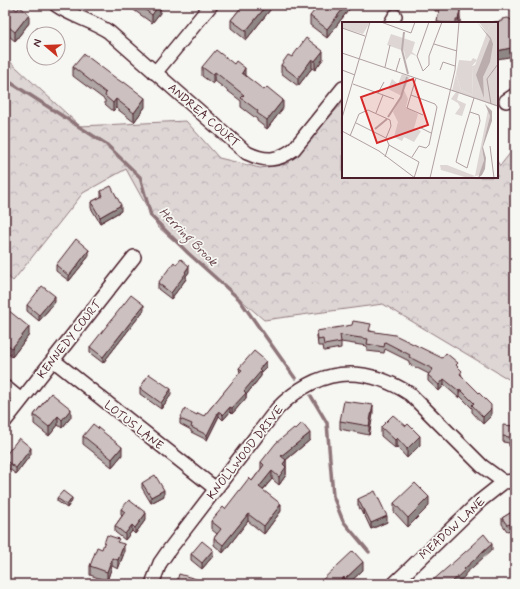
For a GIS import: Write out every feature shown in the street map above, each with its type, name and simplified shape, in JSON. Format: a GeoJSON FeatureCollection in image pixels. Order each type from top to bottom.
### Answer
{"type":"FeatureCollection","features":[{"type":"Feature","properties":{"kind":"street","name":"ANDREA COURT"},"geometry":{"type":"LineString","coordinates":[[56,5],[74,16],[104,29],[248,153],[258,158],[268,160],[287,155],[294,149],[342,89]]}},
{"type":"Feature","properties":{"kind":"street"},"geometry":{"type":"LineString","coordinates":[[155,73],[211,5]]}},
{"type":"Feature","properties":{"kind":"street","name":"KENNEDY COURT"},"geometry":{"type":"LineString","coordinates":[[5,421],[134,257]]}},
{"type":"Feature","properties":{"kind":"street","name":"LOTUS LANE"},"geometry":{"type":"LineString","coordinates":[[53,360],[216,489]]}},
{"type":"Feature","properties":{"kind":"street","name":"KNOLLWOOD DRIVE"},"geometry":{"type":"LineString","coordinates":[[152,584],[160,563],[169,550],[277,409],[299,389],[314,381],[329,376],[362,374],[379,378],[396,385],[410,394],[482,466],[509,481]]}},
{"type":"Feature","properties":{"kind":"street"},"geometry":{"type":"LineString","coordinates":[[5,387],[22,400]]}},
{"type":"Feature","properties":{"kind":"street","name":"MEADOW LANE"},"geometry":{"type":"LineString","coordinates":[[394,584],[480,501],[509,481]]}},
{"type":"Feature","properties":{"kind":"green space"},"geometry":{"type":"Polygon","coordinates":[[[5,57],[80,126],[186,121],[219,158],[260,168],[287,164],[342,103],[342,178],[498,178],[498,163],[500,166],[515,147],[515,383],[383,304],[264,320],[158,227],[126,169],[83,193],[13,281],[5,274],[5,57]]]}},
{"type":"Feature","properties":{"kind":"building"},"geometry":{"type":"Polygon","coordinates":[[[5,5],[10,5],[17,10],[20,7],[29,14],[15,32],[5,24],[5,5]]]}},
{"type":"Feature","properties":{"kind":"building"},"geometry":{"type":"Polygon","coordinates":[[[139,5],[159,5],[152,15],[139,5]]]}},
{"type":"Feature","properties":{"kind":"building"},"geometry":{"type":"Polygon","coordinates":[[[243,5],[267,5],[246,31],[231,20],[243,5]]]}},
{"type":"Feature","properties":{"kind":"building"},"geometry":{"type":"Polygon","coordinates":[[[319,5],[346,5],[327,29],[310,16],[319,5]]]}},
{"type":"Feature","properties":{"kind":"building"},"geometry":{"type":"Polygon","coordinates":[[[440,5],[457,5],[456,9],[460,10],[458,20],[456,20],[456,22],[437,22],[440,5]]]}},
{"type":"Feature","properties":{"kind":"building"},"geometry":{"type":"Polygon","coordinates":[[[508,18],[515,22],[515,47],[498,51],[498,22],[494,22],[502,21],[502,19],[508,18]]]}},
{"type":"Feature","properties":{"kind":"building"},"geometry":{"type":"Polygon","coordinates":[[[306,38],[323,51],[315,61],[312,59],[298,78],[281,65],[288,55],[292,57],[306,38]]]}},
{"type":"Feature","properties":{"kind":"building"},"geometry":{"type":"Polygon","coordinates":[[[216,50],[234,64],[236,61],[245,68],[242,73],[264,90],[267,87],[283,100],[267,120],[241,98],[244,95],[215,72],[213,75],[202,67],[216,50]]]}},
{"type":"Feature","properties":{"kind":"building"},"geometry":{"type":"Polygon","coordinates":[[[84,54],[145,98],[134,113],[116,99],[113,103],[105,96],[106,93],[73,67],[84,54]]]}},
{"type":"Feature","properties":{"kind":"building"},"geometry":{"type":"Polygon","coordinates":[[[111,186],[121,205],[100,217],[91,202],[103,196],[101,191],[111,186]]]}},
{"type":"Feature","properties":{"kind":"building"},"geometry":{"type":"Polygon","coordinates":[[[76,239],[89,250],[69,276],[56,265],[76,239]]]}},
{"type":"Feature","properties":{"kind":"building"},"geometry":{"type":"Polygon","coordinates":[[[181,259],[189,266],[185,272],[186,273],[171,293],[158,283],[174,262],[176,265],[181,259]]]}},
{"type":"Feature","properties":{"kind":"building"},"geometry":{"type":"Polygon","coordinates":[[[42,286],[55,296],[39,315],[27,305],[42,286]]]}},
{"type":"Feature","properties":{"kind":"building"},"geometry":{"type":"Polygon","coordinates":[[[131,295],[144,305],[103,357],[90,347],[131,295]]]}},
{"type":"Feature","properties":{"kind":"building"},"geometry":{"type":"Polygon","coordinates":[[[8,310],[29,327],[12,348],[5,343],[5,311],[6,312],[8,310]]]}},
{"type":"Feature","properties":{"kind":"building"},"geometry":{"type":"Polygon","coordinates":[[[353,321],[371,324],[369,331],[395,335],[442,358],[446,353],[458,363],[456,365],[462,371],[460,374],[491,405],[491,409],[483,417],[472,405],[474,403],[460,389],[459,391],[444,379],[439,385],[428,375],[433,369],[409,357],[410,355],[385,342],[384,347],[367,344],[368,339],[340,335],[341,342],[324,345],[323,339],[318,340],[317,331],[352,325],[353,321]]]}},
{"type":"Feature","properties":{"kind":"building"},"geometry":{"type":"Polygon","coordinates":[[[254,351],[266,361],[259,369],[261,371],[244,391],[246,393],[232,408],[230,407],[223,415],[219,411],[207,435],[191,427],[192,424],[180,419],[185,409],[197,415],[198,413],[204,416],[242,370],[239,368],[254,351]]]}},
{"type":"Feature","properties":{"kind":"building"},"geometry":{"type":"Polygon","coordinates":[[[149,374],[171,389],[161,403],[140,388],[149,374]]]}},
{"type":"Feature","properties":{"kind":"building"},"geometry":{"type":"Polygon","coordinates":[[[51,393],[71,409],[62,420],[58,416],[49,427],[34,415],[51,393]]]}},
{"type":"Feature","properties":{"kind":"building"},"geometry":{"type":"Polygon","coordinates":[[[344,401],[373,405],[369,426],[340,421],[344,401]]]}},
{"type":"Feature","properties":{"kind":"building"},"geometry":{"type":"Polygon","coordinates":[[[393,415],[406,426],[408,424],[420,436],[407,449],[397,438],[395,440],[381,427],[393,415]]]}},
{"type":"Feature","properties":{"kind":"building"},"geometry":{"type":"Polygon","coordinates":[[[302,423],[310,433],[281,456],[286,460],[283,464],[286,467],[279,477],[272,471],[259,487],[281,504],[264,526],[248,514],[223,545],[214,538],[221,529],[211,521],[223,507],[225,509],[249,478],[252,481],[264,465],[261,462],[276,443],[294,428],[295,430],[302,423]]]}},
{"type":"Feature","properties":{"kind":"building"},"geometry":{"type":"Polygon","coordinates":[[[93,424],[122,447],[112,459],[83,436],[93,424]]]}},
{"type":"Feature","properties":{"kind":"building"},"geometry":{"type":"Polygon","coordinates":[[[503,425],[515,426],[515,441],[509,440],[509,437],[503,436],[503,425]]]}},
{"type":"Feature","properties":{"kind":"building"},"geometry":{"type":"Polygon","coordinates":[[[19,438],[31,448],[16,468],[5,460],[5,456],[19,438]]]}},
{"type":"Feature","properties":{"kind":"building"},"geometry":{"type":"Polygon","coordinates":[[[155,475],[164,490],[151,497],[142,483],[155,475]]]}},
{"type":"Feature","properties":{"kind":"building"},"geometry":{"type":"Polygon","coordinates":[[[415,483],[429,497],[408,518],[394,503],[415,483]]]}},
{"type":"Feature","properties":{"kind":"building"},"geometry":{"type":"Polygon","coordinates":[[[63,491],[72,498],[67,505],[57,498],[63,491]]]}},
{"type":"Feature","properties":{"kind":"building"},"geometry":{"type":"Polygon","coordinates":[[[375,491],[387,516],[371,523],[358,499],[375,491]]]}},
{"type":"Feature","properties":{"kind":"building"},"geometry":{"type":"Polygon","coordinates":[[[129,500],[146,513],[135,528],[132,525],[125,534],[115,526],[125,512],[121,509],[129,500]]]}},
{"type":"Feature","properties":{"kind":"building"},"geometry":{"type":"Polygon","coordinates":[[[515,510],[515,523],[507,525],[502,518],[515,510]]]}},
{"type":"Feature","properties":{"kind":"building"},"geometry":{"type":"Polygon","coordinates":[[[484,534],[492,544],[464,569],[465,570],[453,581],[455,584],[433,584],[431,582],[472,546],[484,534]]]}},
{"type":"Feature","properties":{"kind":"building"},"geometry":{"type":"Polygon","coordinates":[[[107,535],[119,539],[117,542],[124,544],[118,560],[112,558],[107,572],[90,566],[97,547],[102,549],[107,535]]]}},
{"type":"Feature","properties":{"kind":"building"},"geometry":{"type":"Polygon","coordinates":[[[202,541],[213,550],[202,563],[191,554],[202,541]]]}},
{"type":"Feature","properties":{"kind":"building"},"geometry":{"type":"Polygon","coordinates":[[[353,551],[363,562],[345,579],[344,577],[338,584],[318,584],[353,551]]]}},
{"type":"Feature","properties":{"kind":"building"},"geometry":{"type":"Polygon","coordinates":[[[179,574],[196,579],[194,584],[176,584],[179,574]]]}},
{"type":"Feature","properties":{"kind":"building"},"geometry":{"type":"Polygon","coordinates":[[[90,582],[115,582],[115,584],[90,584],[90,582]]]}},
{"type":"Feature","properties":{"kind":"waterway","name":"Herring Brook"},"geometry":{"type":"LineString","coordinates":[[5,79],[106,144],[140,177],[151,216],[188,253],[239,299],[295,378]]}},
{"type":"Feature","properties":{"kind":"waterway","name":"Herring Brook"},"geometry":{"type":"LineString","coordinates":[[311,396],[327,423],[333,496],[343,521],[369,552]]}}]}
